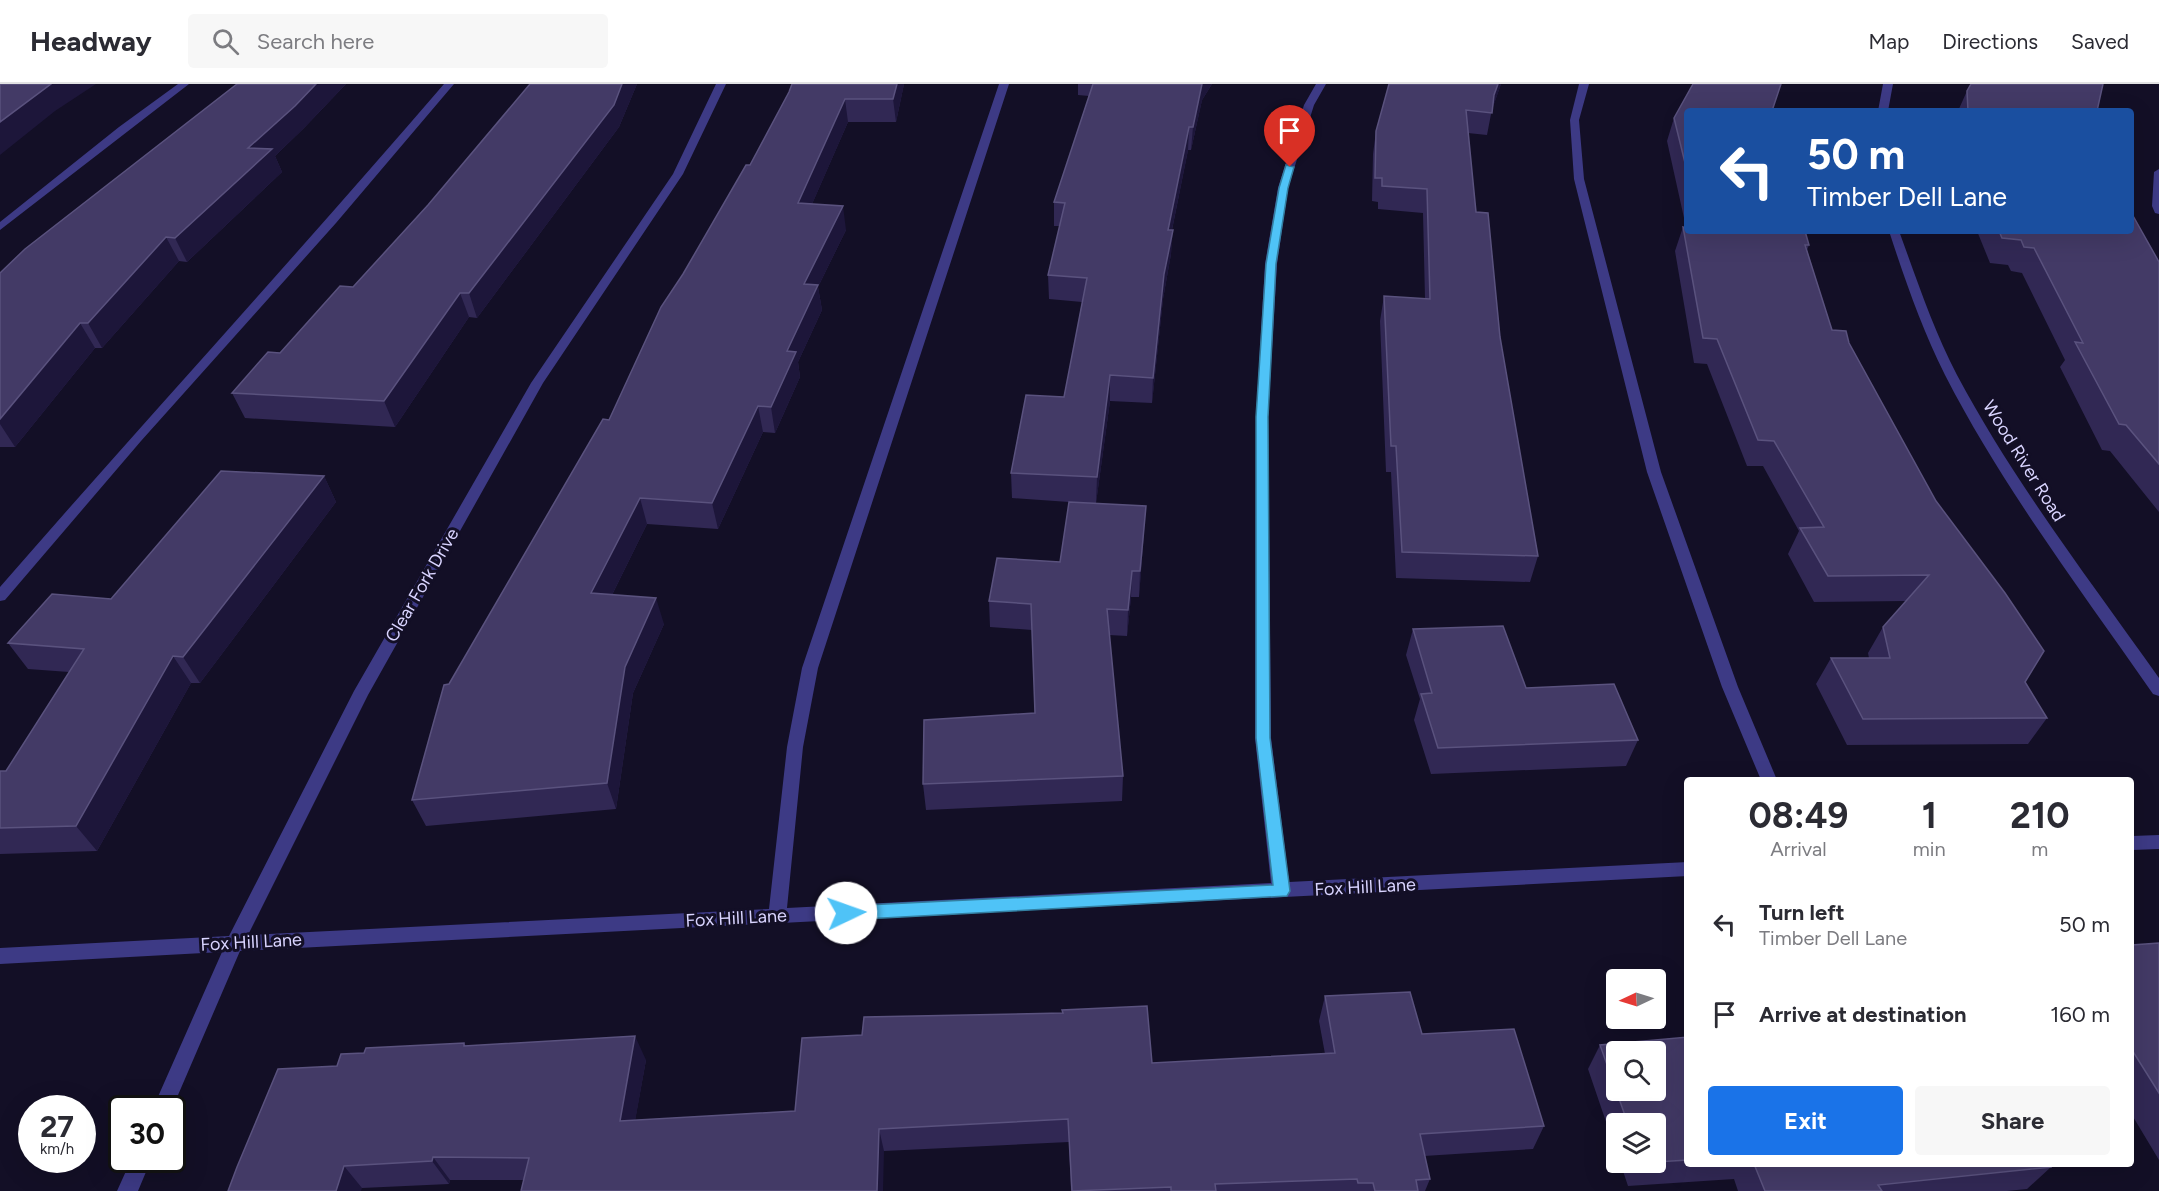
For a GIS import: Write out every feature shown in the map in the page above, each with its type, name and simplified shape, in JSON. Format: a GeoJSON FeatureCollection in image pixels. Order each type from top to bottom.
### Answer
{"type":"FeatureCollection","features":[{"type":"Feature","properties":{"kind":"street"},"geometry":{"type":"LineString","coordinates":[[0,227],[122,129],[184,84]]}},
{"type":"Feature","properties":{"kind":"street"},"geometry":{"type":"LineString","coordinates":[[0,596],[136,438],[332,221],[449,84]]}},
{"type":"Feature","properties":{"kind":"street","name":"Clear Fork Drive"},"geometry":{"type":"LineString","coordinates":[[169,1095],[235,943],[360,695],[537,383],[678,174],[720,84]]}},
{"type":"Feature","properties":{"kind":"street"},"geometry":{"type":"LineString","coordinates":[[777,916],[795,747],[810,668],[1004,84]]}},
{"type":"Feature","properties":{"kind":"street"},"geometry":{"type":"LineString","coordinates":[[1281,891],[1263,738],[1262,417],[1271,264],[1283,188],[1309,105],[1321,84]]}},
{"type":"Feature","properties":{"kind":"street"},"geometry":{"type":"LineString","coordinates":[[1584,84],[1578,98],[1572,132],[1579,179],[1654,472],[1730,687],[1768,777]]}},
{"type":"Feature","properties":{"kind":"street"},"geometry":{"type":"LineString","coordinates":[[1884,108],[1888,84]]}},
{"type":"Feature","properties":{"kind":"street"},"geometry":{"type":"LineString","coordinates":[[2159,172],[2157,206],[2159,210]]}},
{"type":"Feature","properties":{"kind":"street","name":"Wood River Road"},"geometry":{"type":"LineString","coordinates":[[1895,234],[1922,311],[1951,374],[2004,468],[2159,690]]}},
{"type":"Feature","properties":{"kind":"street"},"geometry":{"type":"LineString","coordinates":[[2134,843],[2159,842]]}},
{"type":"Feature","properties":{"kind":"street","name":"Fox Hill Lane"},"geometry":{"type":"LineString","coordinates":[[0,956],[1684,869]]}},
{"type":"Feature","properties":{"kind":"street"},"geometry":{"type":"LineString","coordinates":[[127,1191],[135,1173]]}},
{"type":"Feature","properties":{"kind":"building"},"geometry":{"type":"Polygon","coordinates":[[[0,84],[51,84],[0,122],[0,84]]]}},
{"type":"Feature","properties":{"kind":"building"},"geometry":{"type":"Polygon","coordinates":[[[237,84],[316,84],[248,148],[272,149],[175,238],[166,237],[88,323],[80,323],[0,419],[0,273],[25,249],[237,84]]]}},
{"type":"Feature","properties":{"kind":"building"},"geometry":{"type":"Polygon","coordinates":[[[530,84],[622,84],[614,105],[469,293],[460,293],[384,401],[232,393],[268,352],[280,353],[340,286],[353,287],[428,205],[530,84]]]}},
{"type":"Feature","properties":{"kind":"building"},"geometry":{"type":"Polygon","coordinates":[[[792,84],[897,84],[893,99],[845,99],[798,203],[843,206],[804,284],[818,285],[787,351],[796,352],[771,407],[758,406],[712,503],[640,498],[591,593],[656,598],[625,667],[607,783],[412,800],[444,685],[449,684],[603,419],[609,420],[661,307],[683,274],[746,165],[750,165],[792,84]]]}},
{"type":"Feature","properties":{"kind":"building"},"geometry":{"type":"Polygon","coordinates":[[[1093,84],[1202,84],[1193,127],[1189,127],[1168,230],[1173,230],[1164,274],[1153,378],[1110,375],[1097,477],[1011,473],[1026,395],[1064,397],[1087,278],[1048,275],[1065,203],[1054,202],[1093,84]]]}},
{"type":"Feature","properties":{"kind":"building"},"geometry":{"type":"Polygon","coordinates":[[[1389,84],[1498,84],[1492,113],[1466,110],[1476,212],[1488,213],[1500,337],[1538,556],[1402,552],[1396,446],[1391,446],[1384,296],[1430,299],[1427,189],[1382,186],[1382,178],[1375,178],[1376,131],[1389,84]]]}},
{"type":"Feature","properties":{"kind":"building"},"geometry":{"type":"Polygon","coordinates":[[[1693,84],[1781,84],[1773,108],[1684,108],[1684,159],[1674,118],[1693,84]]]}},
{"type":"Feature","properties":{"kind":"building"},"geometry":{"type":"Polygon","coordinates":[[[1971,84],[2103,84],[2098,108],[1968,108],[1967,91],[1971,84]]]}},
{"type":"Feature","properties":{"kind":"building"},"geometry":{"type":"Polygon","coordinates":[[[2134,218],[2159,262],[2159,464],[2126,425],[2119,424],[2075,342],[2083,343],[2034,248],[2024,247],[2021,240],[2002,238],[2000,234],[2134,234],[2134,218]]]}},
{"type":"Feature","properties":{"kind":"building"},"geometry":{"type":"Polygon","coordinates":[[[1684,234],[1806,234],[1809,245],[1805,245],[1832,330],[1846,331],[1849,343],[1936,501],[2005,593],[2044,651],[2025,682],[2047,718],[1863,719],[1831,658],[1890,658],[1883,627],[1929,575],[1828,576],[1800,528],[1824,527],[1774,441],[1758,440],[1717,339],[1703,338],[1684,234]]]}},
{"type":"Feature","properties":{"kind":"building"},"geometry":{"type":"Polygon","coordinates":[[[221,471],[324,476],[183,657],[173,656],[76,826],[0,828],[0,771],[6,771],[84,649],[8,643],[52,594],[111,599],[221,471]]]}},
{"type":"Feature","properties":{"kind":"building"},"geometry":{"type":"Polygon","coordinates":[[[1069,502],[1146,506],[1140,571],[1132,571],[1128,610],[1107,609],[1123,776],[923,784],[924,720],[1035,713],[1031,604],[989,601],[997,558],[1060,562],[1069,502]]]}},
{"type":"Feature","properties":{"kind":"building"},"geometry":{"type":"Polygon","coordinates":[[[1503,626],[1526,688],[1614,684],[1638,740],[1438,748],[1421,694],[1432,693],[1413,629],[1503,626]]]}},
{"type":"Feature","properties":{"kind":"building"},"geometry":{"type":"Polygon","coordinates":[[[2159,943],[2159,1093],[2134,1053],[2134,945],[2159,943]]]}},
{"type":"Feature","properties":{"kind":"building"},"geometry":{"type":"Polygon","coordinates":[[[1410,992],[1422,1034],[1514,1029],[1544,1126],[1420,1134],[1430,1179],[1416,1180],[1418,1191],[1375,1191],[1373,1183],[1358,1183],[1357,1179],[1215,1184],[1216,1191],[1171,1191],[1171,1187],[1072,1191],[1068,1119],[879,1129],[877,1191],[521,1191],[529,1158],[433,1157],[432,1161],[344,1166],[336,1191],[228,1191],[278,1069],[337,1066],[341,1054],[364,1053],[366,1048],[464,1043],[464,1046],[635,1036],[620,1121],[795,1111],[802,1038],[862,1035],[864,1017],[1063,1013],[1062,1010],[1147,1006],[1152,1063],[1335,1053],[1325,996],[1410,992]]]}},
{"type":"Feature","properties":{"kind":"building"},"geometry":{"type":"Polygon","coordinates":[[[1684,1037],[1684,1160],[1666,1161],[1666,1113],[1624,1113],[1620,1101],[1666,1101],[1666,1041],[1644,1041],[1684,1037]]]}},
{"type":"Feature","properties":{"kind":"building"},"geometry":{"type":"Polygon","coordinates":[[[1606,1044],[1606,1062],[1600,1045],[1606,1044]]]}},
{"type":"Feature","properties":{"kind":"building"},"geometry":{"type":"Polygon","coordinates":[[[1755,1167],[2051,1167],[1878,1185],[1882,1191],[1765,1191],[1755,1167]]]}},
{"type":"Feature","properties":{"kind":"route"},"geometry":{"type":"LineString","coordinates":[[846,913],[1281,891],[1263,738],[1262,417],[1271,264],[1283,188],[1290,167]]}}]}
